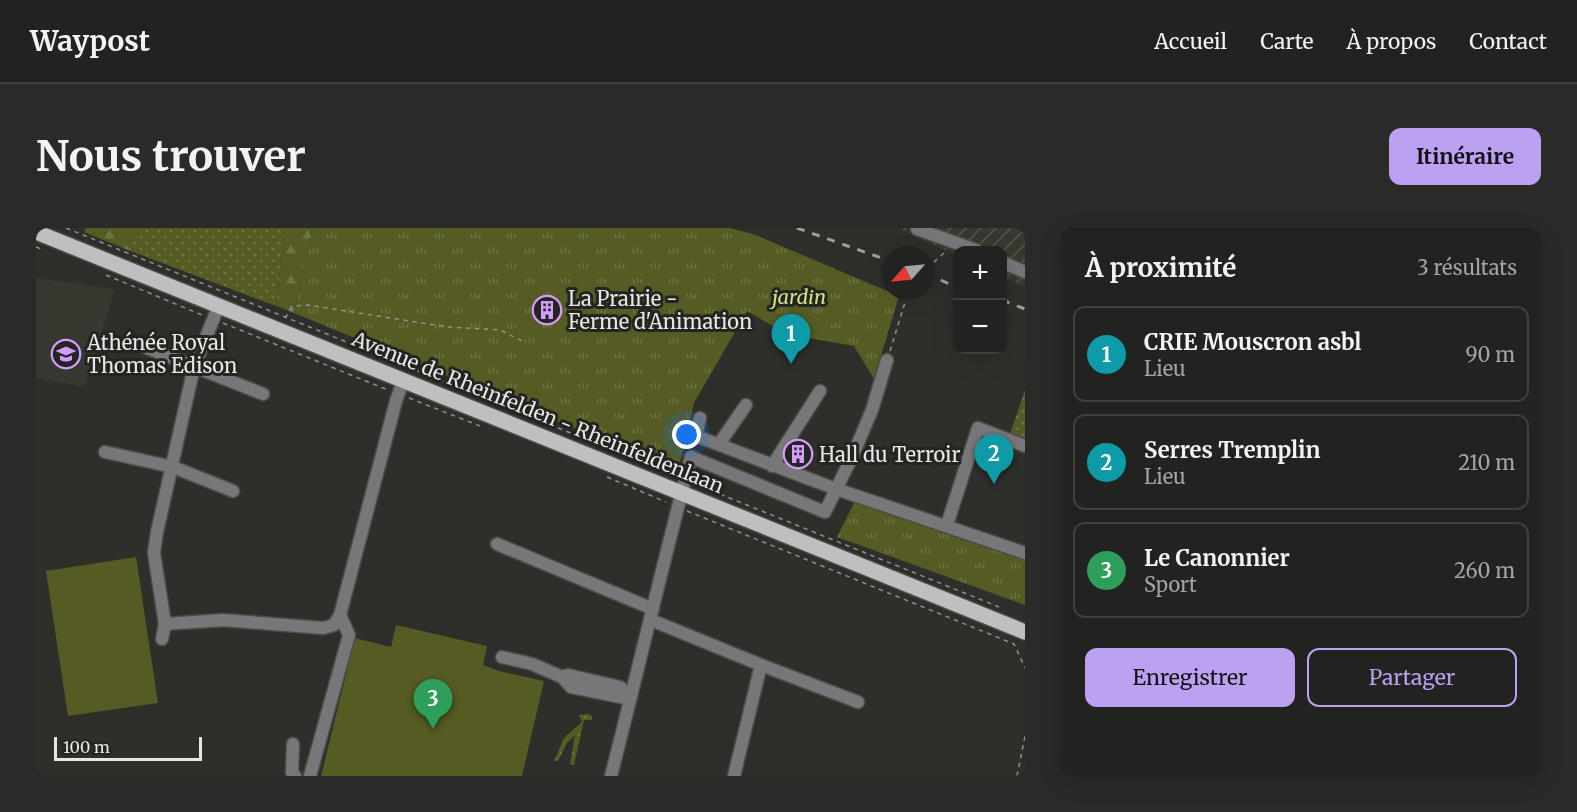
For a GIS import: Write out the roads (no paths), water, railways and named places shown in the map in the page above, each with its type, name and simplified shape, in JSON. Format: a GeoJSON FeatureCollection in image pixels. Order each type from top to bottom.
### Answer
{"type":"FeatureCollection","features":[{"type":"Feature","properties":{"kind":"main road","name":"Avenue de Rheinfelden - Rheinfeldenlaan"},"geometry":{"type":"LineString","coordinates":[[36,232],[216,312],[401,388],[681,493],[1025,632]]}},
{"type":"Feature","properties":{"kind":"street"},"geometry":{"type":"LineString","coordinates":[[917,229],[966,246]]}},
{"type":"Feature","properties":{"kind":"street"},"geometry":{"type":"LineString","coordinates":[[1007,264],[1025,272]]}},
{"type":"Feature","properties":{"kind":"street"},"geometry":{"type":"LineString","coordinates":[[162,639],[165,624],[154,553],[157,532],[194,367],[216,312]]}},
{"type":"Feature","properties":{"kind":"street"},"geometry":{"type":"LineString","coordinates":[[137,344],[263,394]]}},
{"type":"Feature","properties":{"kind":"street"},"geometry":{"type":"LineString","coordinates":[[691,457],[825,512],[872,410],[887,360]]}},
{"type":"Feature","properties":{"kind":"street"},"geometry":{"type":"LineString","coordinates":[[165,624],[223,620],[322,628],[334,625],[340,615],[401,388]]}},
{"type":"Feature","properties":{"kind":"street"},"geometry":{"type":"LineString","coordinates":[[772,466],[820,391]]}},
{"type":"Feature","properties":{"kind":"street"},"geometry":{"type":"LineString","coordinates":[[719,444],[746,405]]}},
{"type":"Feature","properties":{"kind":"street"},"geometry":{"type":"LineString","coordinates":[[611,776],[700,418]]}},
{"type":"Feature","properties":{"kind":"street"},"geometry":{"type":"LineString","coordinates":[[947,525],[978,428],[1025,446]]}},
{"type":"Feature","properties":{"kind":"street"},"geometry":{"type":"LineString","coordinates":[[696,436],[836,489],[1025,553]]}},
{"type":"Feature","properties":{"kind":"street"},"geometry":{"type":"LineString","coordinates":[[105,453],[173,468],[233,491]]}},
{"type":"Feature","properties":{"kind":"street"},"geometry":{"type":"LineString","coordinates":[[496,544],[761,665],[858,702]]}},
{"type":"Feature","properties":{"kind":"street"},"geometry":{"type":"LineString","coordinates":[[310,776],[349,635],[340,615]]}},
{"type":"Feature","properties":{"kind":"street"},"geometry":{"type":"LineString","coordinates":[[502,657],[532,664],[562,677],[568,675],[620,687],[631,697]]}},
{"type":"Feature","properties":{"kind":"street"},"geometry":{"type":"LineString","coordinates":[[734,776],[761,665]]}},
{"type":"Feature","properties":{"kind":"street"},"geometry":{"type":"LineString","coordinates":[[293,744],[292,772],[295,776]]}},
{"type":"Feature","properties":{"kind":"railway"},"geometry":{"type":"LineString","coordinates":[[797,228],[881,258]]}},
{"type":"Feature","properties":{"kind":"railway"},"geometry":{"type":"LineString","coordinates":[[935,278],[953,285]]}},
{"type":"Feature","properties":{"kind":"railway"},"geometry":{"type":"LineString","coordinates":[[1007,302],[1025,309]]}},
{"type":"Feature","properties":{"kind":"place","name":"La Prairie - Ferme d'Animation"},"geometry":{"type":"Point","coordinates":[547,310]}},
{"type":"Feature","properties":{"kind":"place","name":"Athénée Royal Thomas Edison"},"geometry":{"type":"Point","coordinates":[66,354]}},
{"type":"Feature","properties":{"kind":"place","name":"CRIE Mouscron asbl"},"geometry":{"type":"Point","coordinates":[791,364]}},
{"type":"Feature","properties":{"kind":"place","name":"Hall du Terroir"},"geometry":{"type":"Point","coordinates":[798,454]}},
{"type":"Feature","properties":{"kind":"place","name":"Serres Tremplin"},"geometry":{"type":"Point","coordinates":[994,484]}},
{"type":"Feature","properties":{"kind":"place","name":"Le Canonnier"},"geometry":{"type":"Point","coordinates":[433,729]}},
{"type":"Feature","properties":{"kind":"park label","name":"jardin"},"geometry":{"type":"Point","coordinates":[799,296]}}]}
